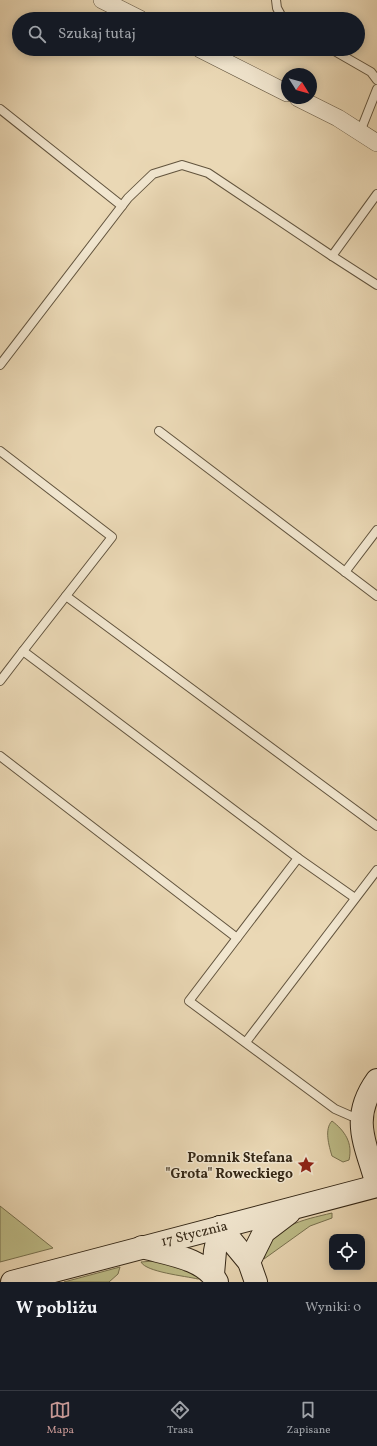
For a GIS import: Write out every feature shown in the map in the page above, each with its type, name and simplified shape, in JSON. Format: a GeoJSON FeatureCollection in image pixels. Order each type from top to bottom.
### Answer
{"type":"FeatureCollection","features":[{"type":"Feature","properties":{"kind":"street"},"geometry":{"type":"LineString","coordinates":[[102,0],[126,12]]}},
{"type":"Feature","properties":{"kind":"street"},"geometry":{"type":"LineString","coordinates":[[214,56],[281,90]]}},
{"type":"Feature","properties":{"kind":"street"},"geometry":{"type":"LineString","coordinates":[[310,104],[338,118],[377,143]]}},
{"type":"Feature","properties":{"kind":"street"},"geometry":{"type":"LineString","coordinates":[[377,1080],[366,1096],[361,1118],[377,1186]]}},
{"type":"Feature","properties":{"kind":"street","name":"17 Stycznia"},"geometry":{"type":"LineString","coordinates":[[12,1282],[140,1247],[377,1186]]}},
{"type":"Feature","properties":{"kind":"street"},"geometry":{"type":"LineString","coordinates":[[253,1272],[264,1232],[298,1206]]}},
{"type":"Feature","properties":{"kind":"street"},"geometry":{"type":"LineString","coordinates":[[220,1227],[253,1272]]}},
{"type":"Feature","properties":{"kind":"street"},"geometry":{"type":"LineString","coordinates":[[215,1278],[215,1251],[220,1227]]}},
{"type":"Feature","properties":{"kind":"street"},"geometry":{"type":"LineString","coordinates":[[140,1247],[182,1258],[215,1278]]}},
{"type":"Feature","properties":{"kind":"lane"},"geometry":{"type":"LineString","coordinates":[[276,0],[279,12]]}},
{"type":"Feature","properties":{"kind":"lane"},"geometry":{"type":"LineString","coordinates":[[343,56],[371,72],[377,80]]}},
{"type":"Feature","properties":{"kind":"lane"},"geometry":{"type":"LineString","coordinates":[[360,132],[377,89]]}},
{"type":"Feature","properties":{"kind":"lane"},"geometry":{"type":"LineString","coordinates":[[0,109],[122,206]]}},
{"type":"Feature","properties":{"kind":"lane"},"geometry":{"type":"LineString","coordinates":[[0,365],[122,206],[153,174],[182,165],[208,173],[332,256],[377,284]]}},
{"type":"Feature","properties":{"kind":"lane"},"geometry":{"type":"LineString","coordinates":[[332,256],[377,194]]}},
{"type":"Feature","properties":{"kind":"lane"},"geometry":{"type":"LineString","coordinates":[[159,431],[377,596]]}},
{"type":"Feature","properties":{"kind":"lane"},"geometry":{"type":"LineString","coordinates":[[0,451],[112,537],[0,681]]}},
{"type":"Feature","properties":{"kind":"lane"},"geometry":{"type":"LineString","coordinates":[[345,572],[377,530]]}},
{"type":"Feature","properties":{"kind":"lane"},"geometry":{"type":"LineString","coordinates":[[66,596],[377,826]]}},
{"type":"Feature","properties":{"kind":"lane"},"geometry":{"type":"LineString","coordinates":[[23,651],[298,858],[355,898]]}},
{"type":"Feature","properties":{"kind":"lane"},"geometry":{"type":"LineString","coordinates":[[0,756],[237,938]]}},
{"type":"Feature","properties":{"kind":"lane"},"geometry":{"type":"LineString","coordinates":[[298,858],[189,1001],[335,1109],[351,1116],[361,1118]]}},
{"type":"Feature","properties":{"kind":"lane"},"geometry":{"type":"LineString","coordinates":[[246,1042],[377,870]]}},
{"type":"Feature","properties":{"kind":"shaded area"},"geometry":{"type":"Polygon","coordinates":[[[332,1121],[341,1129],[347,1138],[350,1148],[349,1160],[343,1162],[332,1156],[328,1128],[332,1121]]]}},
{"type":"Feature","properties":{"kind":"shaded area"},"geometry":{"type":"Polygon","coordinates":[[[0,1206],[53,1248],[0,1262],[0,1206]]]}},
{"type":"Feature","properties":{"kind":"shaded area"},"geometry":{"type":"Polygon","coordinates":[[[332,1213],[332,1218],[310,1226],[264,1259],[274,1238],[281,1231],[310,1218],[332,1213]]]}},
{"type":"Feature","properties":{"kind":"shaded area"},"geometry":{"type":"Polygon","coordinates":[[[153,1261],[170,1263],[202,1278],[198,1279],[158,1271],[144,1265],[141,1262],[153,1261]]]}},
{"type":"Feature","properties":{"kind":"shaded area"},"geometry":{"type":"Polygon","coordinates":[[[120,1267],[118,1274],[109,1282],[64,1282],[120,1267]]]}},
{"type":"Feature","properties":{"kind":"place","name":"Pomnik Stefana \"Grota\" Roweckiego"},"geometry":{"type":"Point","coordinates":[306,1165]}}]}
